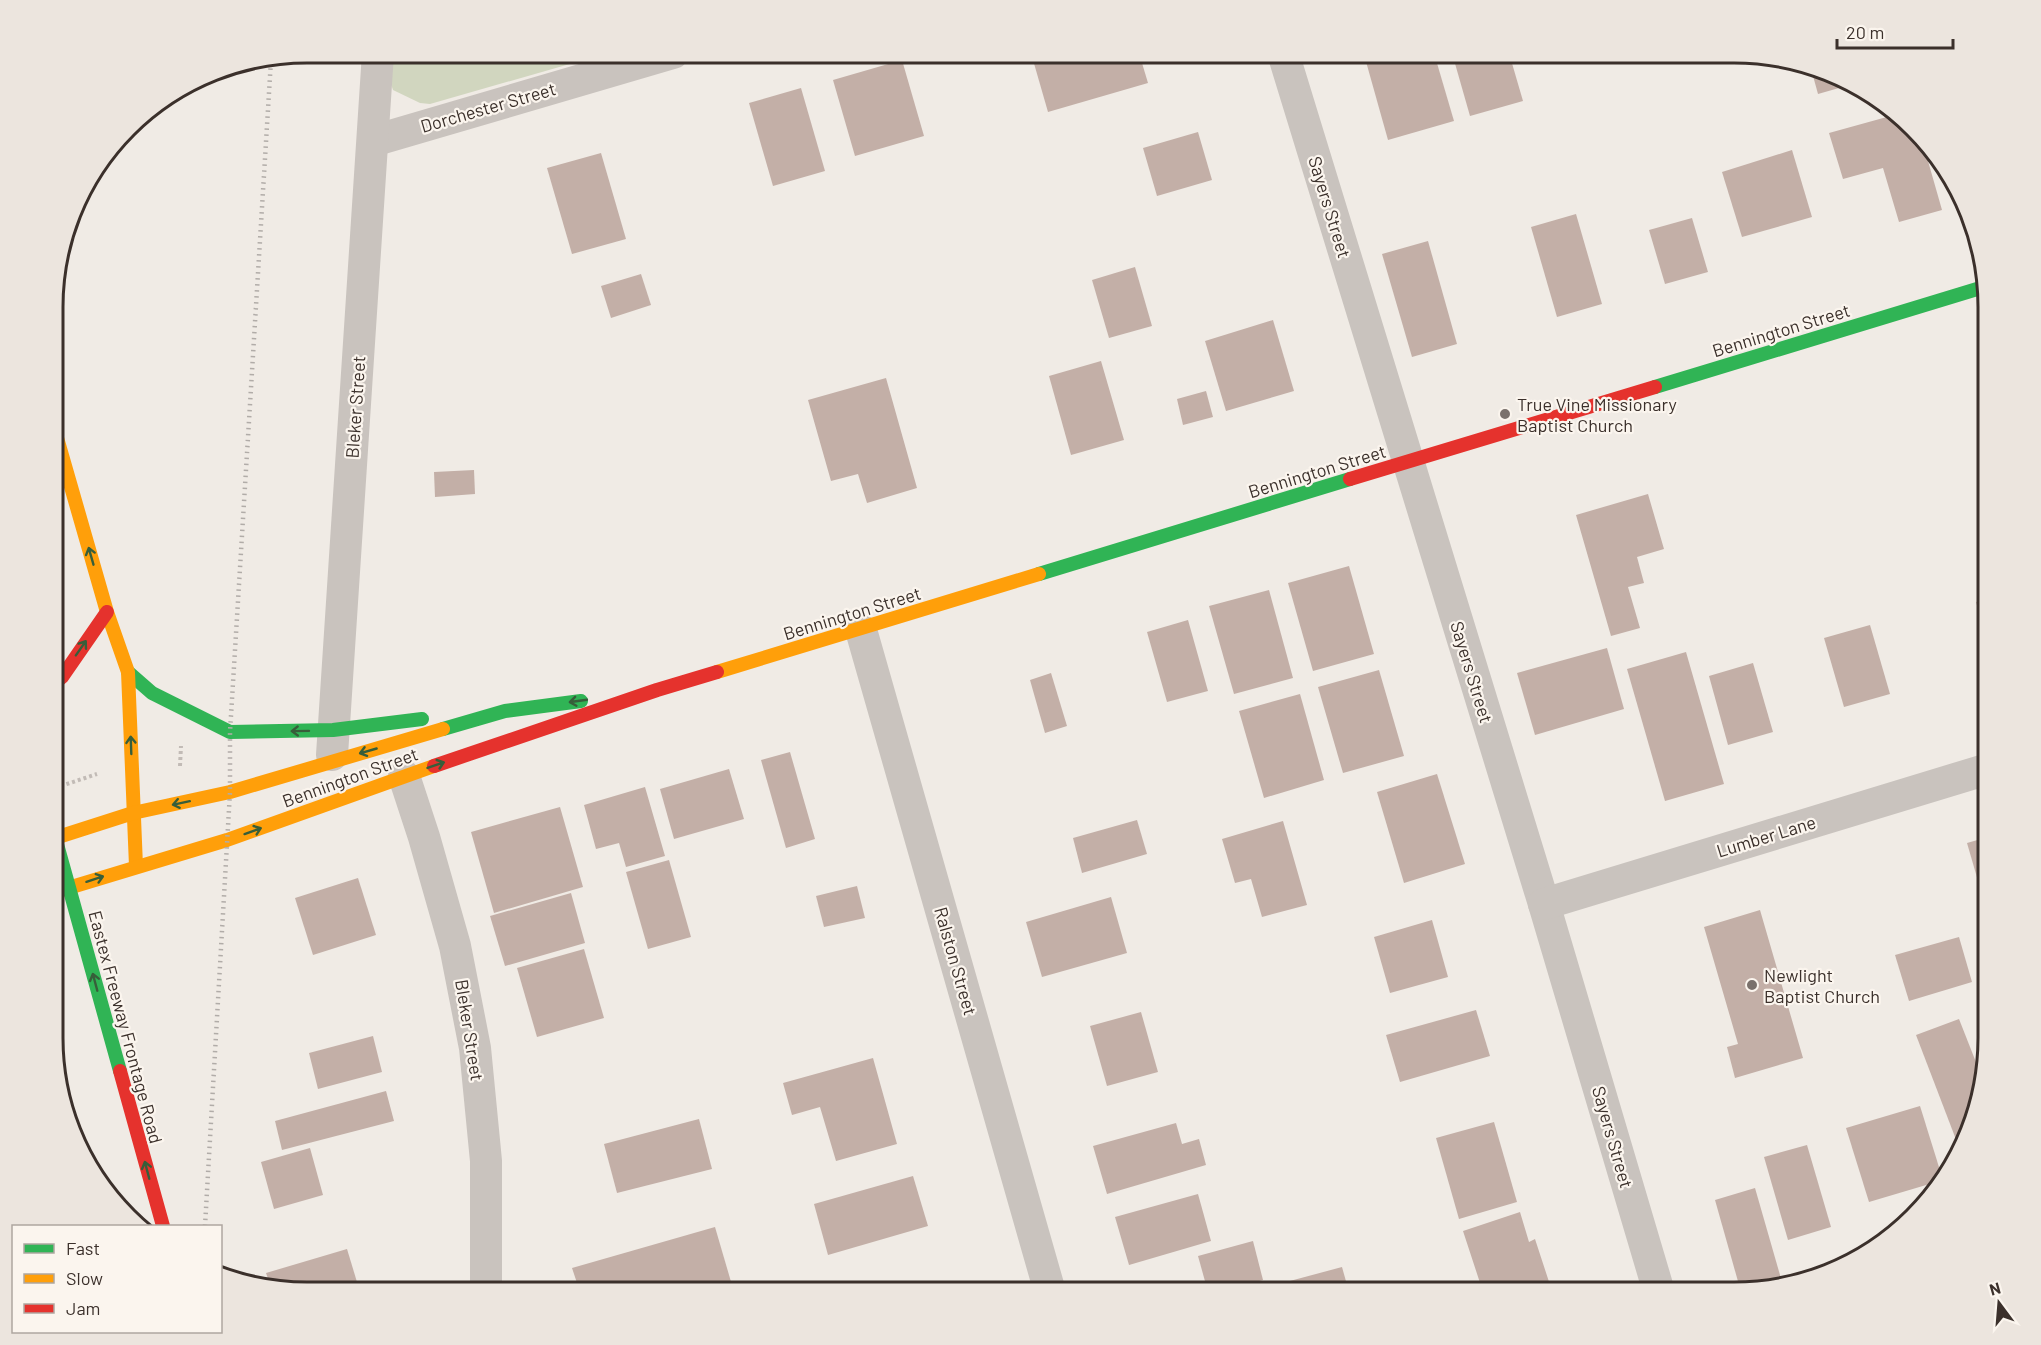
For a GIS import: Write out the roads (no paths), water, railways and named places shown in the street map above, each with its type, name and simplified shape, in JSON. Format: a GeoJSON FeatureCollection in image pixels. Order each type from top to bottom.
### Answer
{"type":"FeatureCollection","features":[{"type":"Feature","properties":{"kind":"street","name":"Bleker Street"},"geometry":{"type":"LineString","coordinates":[[331,762],[377,63]]}},
{"type":"Feature","properties":{"kind":"street","name":"Dorchester Street"},"geometry":{"type":"LineString","coordinates":[[373,141],[636,63]]}},
{"type":"Feature","properties":{"kind":"street","name":"Sayers Street"},"geometry":{"type":"LineString","coordinates":[[1286,63],[1544,904],[1656,1282]]}},
{"type":"Feature","properties":{"kind":"street","name":"Bennington Street"},"geometry":{"type":"LineString","coordinates":[[63,889],[227,840],[404,776],[657,690],[861,630],[1977,289]]}},
{"type":"Feature","properties":{"kind":"street"},"geometry":{"type":"LineString","coordinates":[[63,459],[106,612],[128,672],[136,866]]}},
{"type":"Feature","properties":{"kind":"street"},"geometry":{"type":"LineString","coordinates":[[63,676],[106,612]]}},
{"type":"Feature","properties":{"kind":"street","name":"Ralston Street"},"geometry":{"type":"LineString","coordinates":[[861,630],[1047,1282]]}},
{"type":"Feature","properties":{"kind":"street"},"geometry":{"type":"LineString","coordinates":[[128,672],[152,693],[230,732],[333,730],[505,711]]}},
{"type":"Feature","properties":{"kind":"street","name":"Bennington Street"},"geometry":{"type":"LineString","coordinates":[[63,835],[133,813],[230,792],[505,711],[657,690]]}},
{"type":"Feature","properties":{"kind":"street","name":"Lumber Lane"},"geometry":{"type":"LineString","coordinates":[[1544,904],[1978,772]]}},
{"type":"Feature","properties":{"kind":"street","name":"Bleker Street"},"geometry":{"type":"LineString","coordinates":[[404,776],[455,946],[475,1048],[486,1161],[486,1282]]}},
{"type":"Feature","properties":{"kind":"street","name":"Eastex Freeway Frontage Road"},"geometry":{"type":"LineString","coordinates":[[63,866],[162,1225]]}},
{"type":"Feature","properties":{"kind":"railway"},"geometry":{"type":"LineString","coordinates":[[205,1225],[230,792],[230,732],[271,66]]}},
{"type":"Feature","properties":{"kind":"place","name":"True Vine Missionary Baptist Church"},"geometry":{"type":"Point","coordinates":[1505,414]}},
{"type":"Feature","properties":{"kind":"place","name":"Newlight Baptist Church"},"geometry":{"type":"Point","coordinates":[1752,985]}}]}
